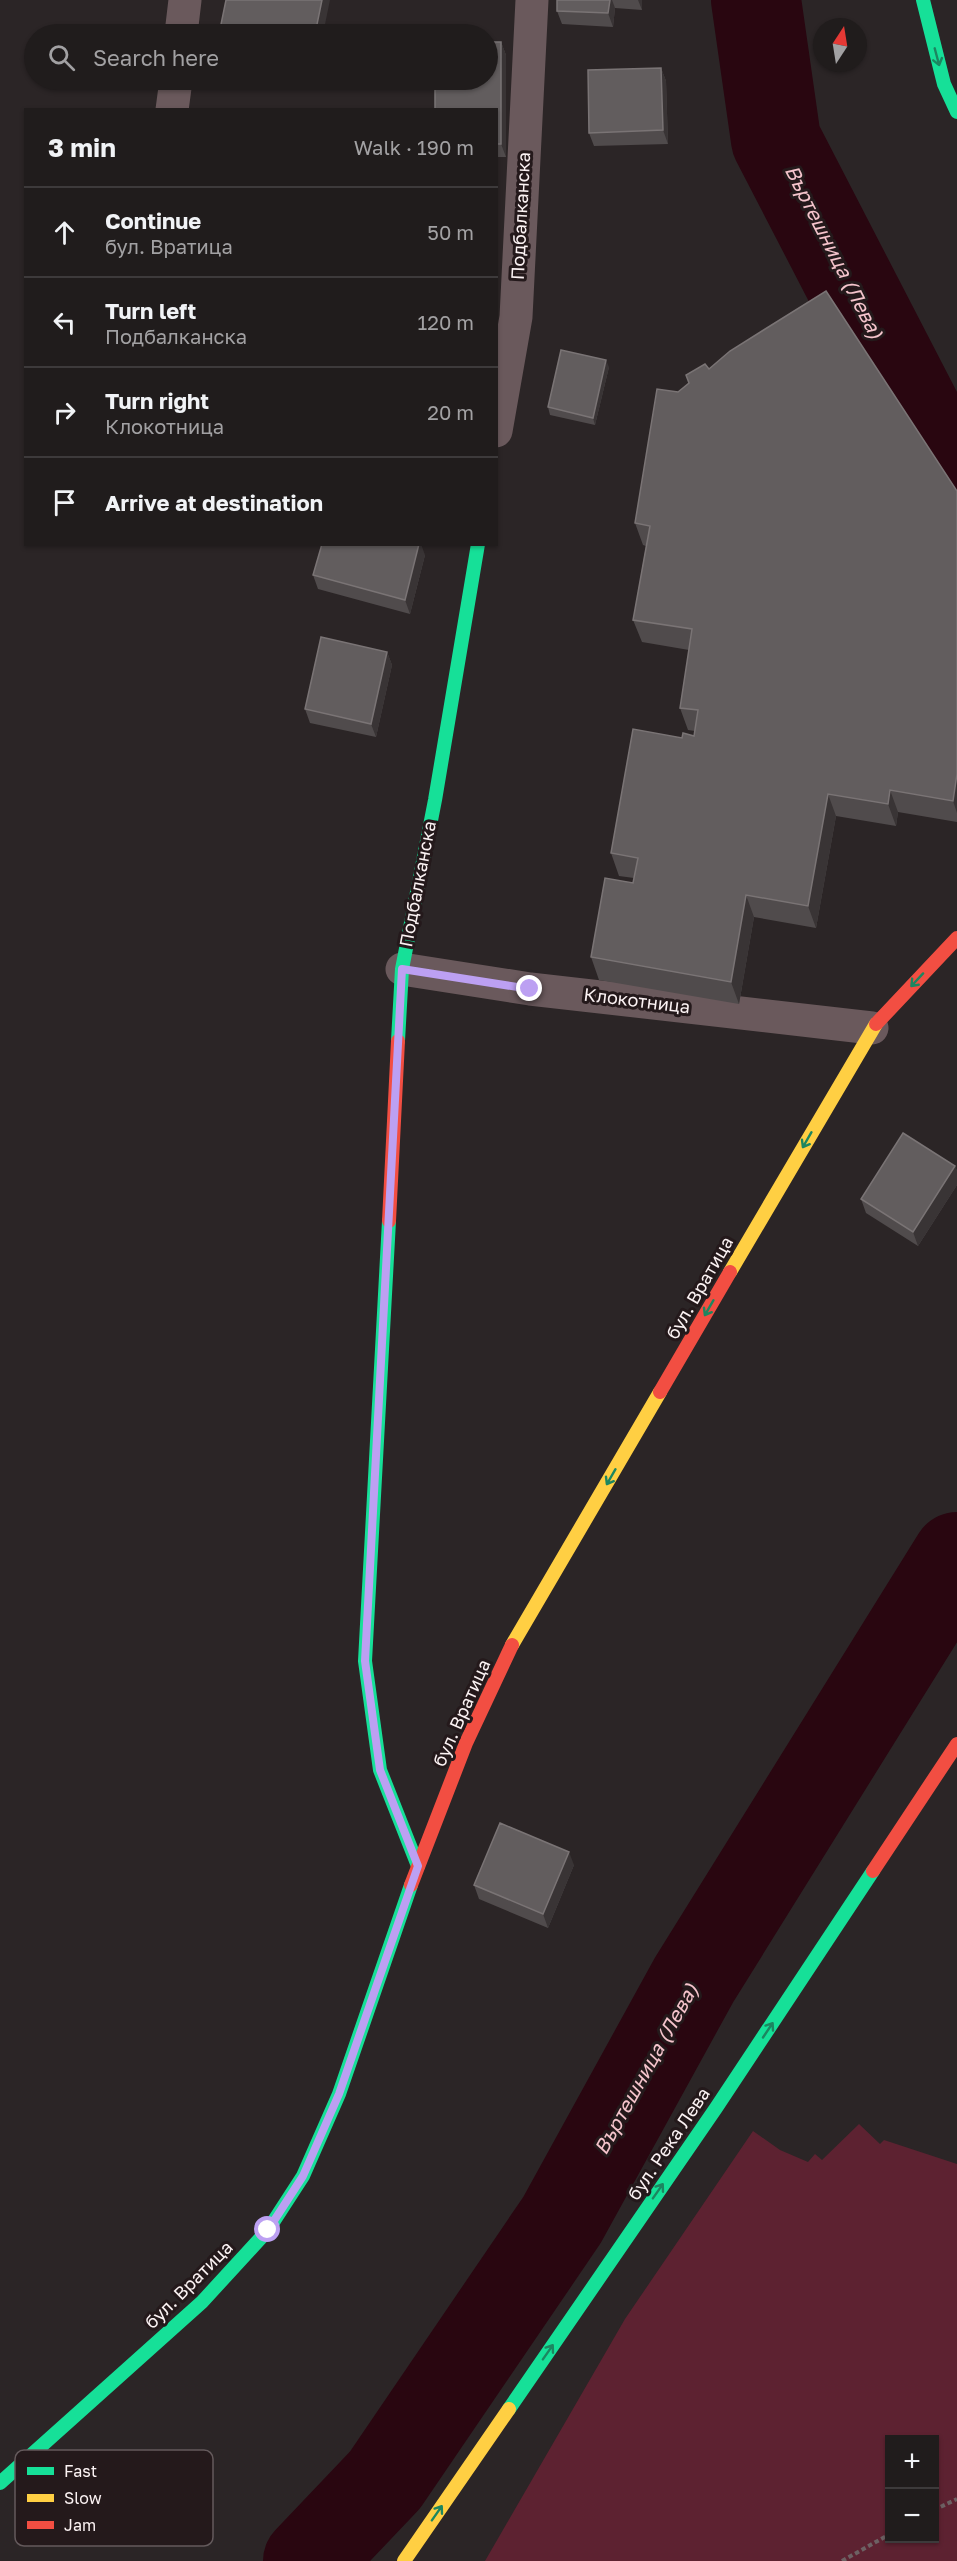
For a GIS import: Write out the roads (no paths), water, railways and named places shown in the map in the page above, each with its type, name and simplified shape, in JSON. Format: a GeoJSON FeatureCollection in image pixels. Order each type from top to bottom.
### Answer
{"type":"FeatureCollection","features":[{"type":"Feature","properties":{"kind":"street"},"geometry":{"type":"LineString","coordinates":[[182,24],[185,0]]}},
{"type":"Feature","properties":{"kind":"street","name":"Подбалканска"},"geometry":{"type":"LineString","coordinates":[[498,420],[516,317],[532,0]]}},
{"type":"Feature","properties":{"kind":"street"},"geometry":{"type":"LineString","coordinates":[[923,0],[944,84],[957,112]]}},
{"type":"Feature","properties":{"kind":"street"},"geometry":{"type":"LineString","coordinates":[[172,108],[175,90]]}},
{"type":"Feature","properties":{"kind":"street","name":"Подбалканска"},"geometry":{"type":"LineString","coordinates":[[418,1866],[380,1770],[365,1661],[402,969],[435,800],[477,546]]}},
{"type":"Feature","properties":{"kind":"street","name":"бул. Вратица"},"geometry":{"type":"LineString","coordinates":[[37,2450],[202,2302],[268,2230],[303,2176],[339,2094],[418,1866],[466,1743],[510,1650],[872,1028],[957,938]]}},
{"type":"Feature","properties":{"kind":"street","name":"Клокотница"},"geometry":{"type":"LineString","coordinates":[[402,969],[530,989],[872,1028]]}},
{"type":"Feature","properties":{"kind":"street","name":"бул. Река Лева"},"geometry":{"type":"LineString","coordinates":[[404,2561],[716,2108],[957,1744]]}},
{"type":"Feature","properties":{"kind":"street","name":"бул. Вратица"},"geometry":{"type":"LineString","coordinates":[[0,2483],[15,2470]]}},
{"type":"Feature","properties":{"kind":"waterway","name":"Въртешница (Лева)"},"geometry":{"type":"LineString","coordinates":[[756,0],[776,140],[957,490]]}},
{"type":"Feature","properties":{"kind":"waterway","name":"Въртешница (Лева)"},"geometry":{"type":"LineString","coordinates":[[308,2561],[385,2480],[562,2220],[694,1980],[957,1557]]}}]}
